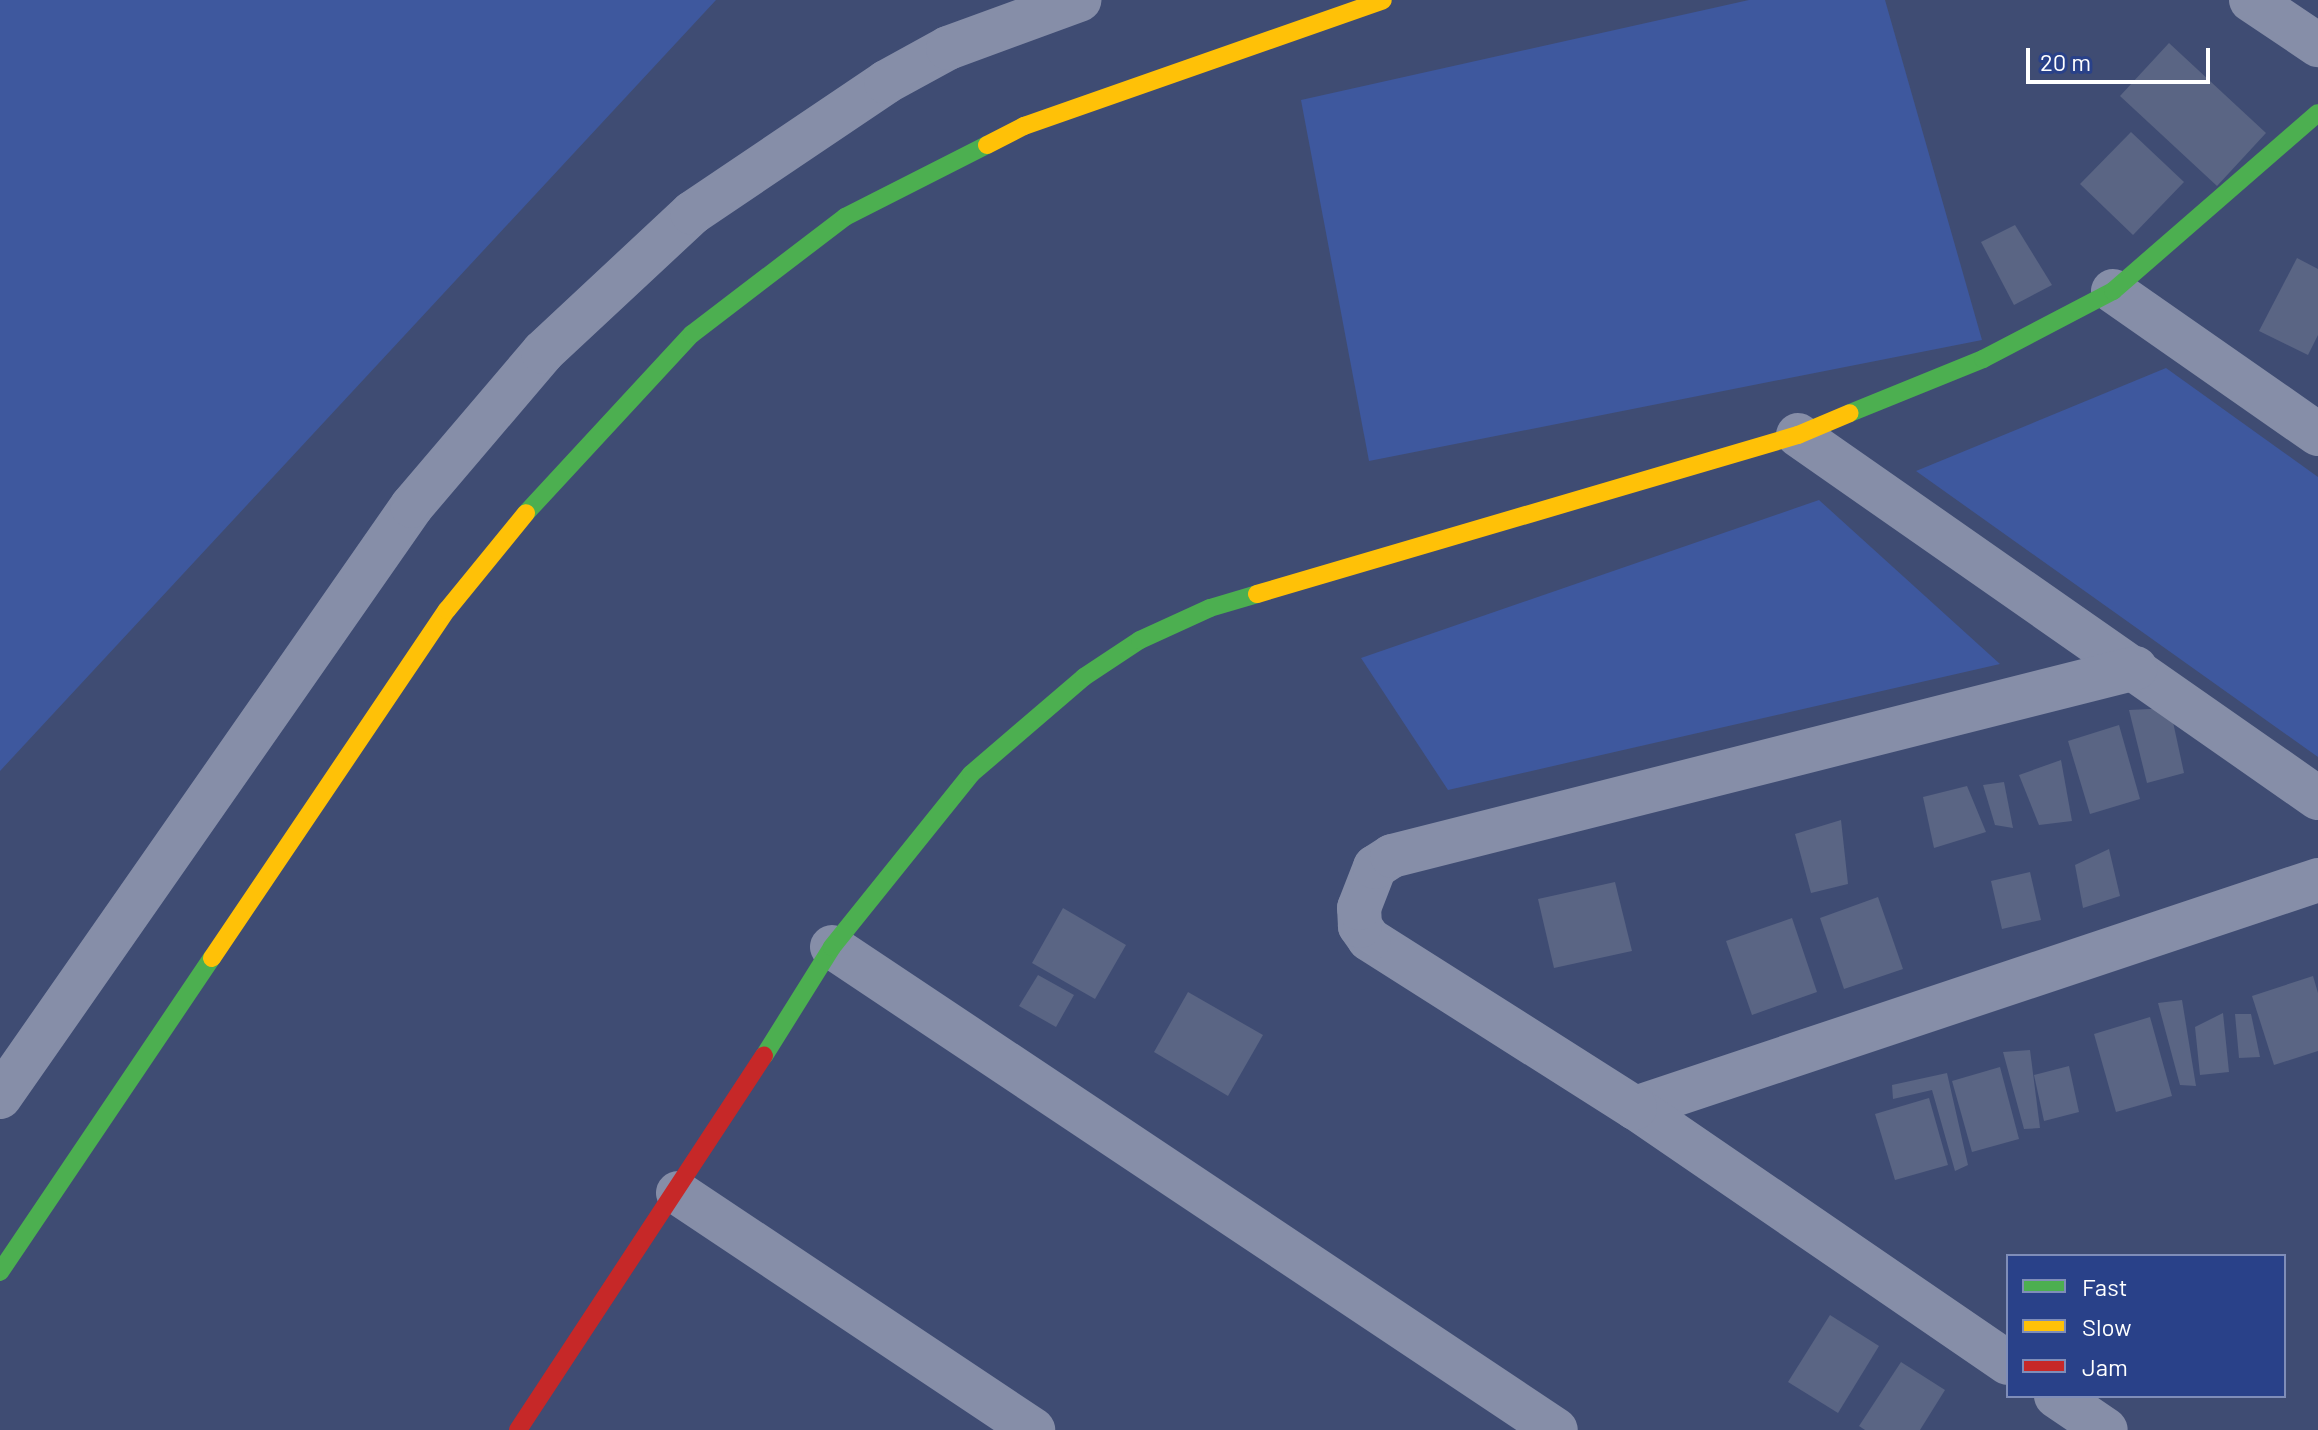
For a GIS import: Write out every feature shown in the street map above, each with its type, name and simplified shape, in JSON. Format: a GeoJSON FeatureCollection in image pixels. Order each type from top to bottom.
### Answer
{"type":"FeatureCollection","features":[{"type":"Feature","properties":{"kind":"street"},"geometry":{"type":"LineString","coordinates":[[0,1097],[412,506],[543,352],[692,213],[886,82],[948,48],[1079,0]]}},
{"type":"Feature","properties":{"kind":"street"},"geometry":{"type":"LineString","coordinates":[[0,1272],[447,610],[563,467],[692,334],[845,217],[1024,126],[1383,0]]}},
{"type":"Feature","properties":{"kind":"street"},"geometry":{"type":"LineString","coordinates":[[2251,0],[2304,25]]}},
{"type":"Feature","properties":{"kind":"street"},"geometry":{"type":"LineString","coordinates":[[518,1430],[678,1193],[832,947],[971,774],[1084,677],[1140,640],[1210,608],[1798,435],[1983,359],[2113,291],[2318,113]]}},
{"type":"Feature","properties":{"kind":"street"},"geometry":{"type":"LineString","coordinates":[[2113,291],[2318,434]]}},
{"type":"Feature","properties":{"kind":"street"},"geometry":{"type":"LineString","coordinates":[[1798,435],[2136,668],[2318,798]]}},
{"type":"Feature","properties":{"kind":"street"},"geometry":{"type":"LineString","coordinates":[[2006,1362],[1635,1108],[1369,939],[1360,926],[1359,908],[1375,867],[1392,856],[2136,668]]}},
{"type":"Feature","properties":{"kind":"street"},"geometry":{"type":"LineString","coordinates":[[1635,1108],[2318,880]]}},
{"type":"Feature","properties":{"kind":"street"},"geometry":{"type":"LineString","coordinates":[[832,947],[1556,1430]]}},
{"type":"Feature","properties":{"kind":"street"},"geometry":{"type":"LineString","coordinates":[[678,1193],[1033,1430]]}},
{"type":"Feature","properties":{"kind":"street"},"geometry":{"type":"LineString","coordinates":[[2059,1398],[2106,1430]]}},
{"type":"Feature","properties":{"kind":"shaded area"},"geometry":{"type":"Polygon","coordinates":[[[0,0],[716,0],[0,771],[0,0]]]}},
{"type":"Feature","properties":{"kind":"shaded area"},"geometry":{"type":"Polygon","coordinates":[[[1749,0],[1885,0],[1982,340],[1369,461],[1301,100],[1749,0]]]}},
{"type":"Feature","properties":{"kind":"shaded area"},"geometry":{"type":"Polygon","coordinates":[[[2166,368],[2318,477],[2318,757],[1916,471],[2166,368]]]}},
{"type":"Feature","properties":{"kind":"shaded area"},"geometry":{"type":"Polygon","coordinates":[[[1819,500],[2000,664],[1448,790],[1361,658],[1819,500]]]}},
{"type":"Feature","properties":{"kind":"building"},"geometry":{"type":"Polygon","coordinates":[[[2169,43],[2266,133],[2217,186],[2120,96],[2169,43]]]}},
{"type":"Feature","properties":{"kind":"building"},"geometry":{"type":"Polygon","coordinates":[[[2131,132],[2184,182],[2133,235],[2080,184],[2131,132]]]}},
{"type":"Feature","properties":{"kind":"building"},"geometry":{"type":"Polygon","coordinates":[[[2015,225],[2052,285],[2014,305],[1981,242],[2015,225]]]}},
{"type":"Feature","properties":{"kind":"building"},"geometry":{"type":"Polygon","coordinates":[[[2297,258],[2318,269],[2318,335],[2308,355],[2259,331],[2297,258]]]}},
{"type":"Feature","properties":{"kind":"building"},"geometry":{"type":"Polygon","coordinates":[[[2170,708],[2184,773],[2147,783],[2129,710],[2170,708]]]}},
{"type":"Feature","properties":{"kind":"building"},"geometry":{"type":"Polygon","coordinates":[[[2119,725],[2140,799],[2090,814],[2068,741],[2119,725]]]}},
{"type":"Feature","properties":{"kind":"building"},"geometry":{"type":"Polygon","coordinates":[[[2061,760],[2072,821],[2039,825],[2019,775],[2061,760]]]}},
{"type":"Feature","properties":{"kind":"building"},"geometry":{"type":"Polygon","coordinates":[[[2004,782],[2013,828],[1995,825],[1983,785],[2004,782]]]}},
{"type":"Feature","properties":{"kind":"building"},"geometry":{"type":"Polygon","coordinates":[[[1967,786],[1986,832],[1934,848],[1923,797],[1967,786]]]}},
{"type":"Feature","properties":{"kind":"building"},"geometry":{"type":"Polygon","coordinates":[[[1841,820],[1848,884],[1811,893],[1795,834],[1841,820]]]}},
{"type":"Feature","properties":{"kind":"building"},"geometry":{"type":"Polygon","coordinates":[[[2109,849],[2120,896],[2083,908],[2075,865],[2109,849]]]}},
{"type":"Feature","properties":{"kind":"building"},"geometry":{"type":"Polygon","coordinates":[[[2030,872],[2041,920],[2002,929],[1991,881],[2030,872]]]}},
{"type":"Feature","properties":{"kind":"building"},"geometry":{"type":"Polygon","coordinates":[[[1615,882],[1632,951],[1554,968],[1538,899],[1615,882]]]}},
{"type":"Feature","properties":{"kind":"building"},"geometry":{"type":"Polygon","coordinates":[[[1878,897],[1903,969],[1844,989],[1820,918],[1878,897]]]}},
{"type":"Feature","properties":{"kind":"building"},"geometry":{"type":"Polygon","coordinates":[[[1063,908],[1126,945],[1095,999],[1032,963],[1063,908]]]}},
{"type":"Feature","properties":{"kind":"building"},"geometry":{"type":"Polygon","coordinates":[[[1792,918],[1817,992],[1752,1015],[1726,941],[1792,918]]]}},
{"type":"Feature","properties":{"kind":"building"},"geometry":{"type":"Polygon","coordinates":[[[1038,975],[1074,995],[1056,1027],[1019,1006],[1038,975]]]}},
{"type":"Feature","properties":{"kind":"building"},"geometry":{"type":"Polygon","coordinates":[[[2313,976],[2318,993],[2318,1051],[2274,1065],[2252,996],[2313,976]]]}},
{"type":"Feature","properties":{"kind":"building"},"geometry":{"type":"Polygon","coordinates":[[[1188,992],[1263,1035],[1228,1096],[1154,1052],[1188,992]]]}},
{"type":"Feature","properties":{"kind":"building"},"geometry":{"type":"Polygon","coordinates":[[[2182,1000],[2196,1086],[2180,1085],[2158,1003],[2182,1000]]]}},
{"type":"Feature","properties":{"kind":"building"},"geometry":{"type":"Polygon","coordinates":[[[2223,1013],[2229,1072],[2200,1075],[2195,1027],[2223,1013]]]}},
{"type":"Feature","properties":{"kind":"building"},"geometry":{"type":"Polygon","coordinates":[[[2235,1014],[2251,1014],[2260,1057],[2239,1058],[2235,1014]]]}},
{"type":"Feature","properties":{"kind":"building"},"geometry":{"type":"Polygon","coordinates":[[[2150,1017],[2172,1096],[2116,1112],[2094,1034],[2150,1017]]]}},
{"type":"Feature","properties":{"kind":"building"},"geometry":{"type":"Polygon","coordinates":[[[2030,1050],[2040,1128],[2024,1129],[2003,1052],[2030,1050]]]}},
{"type":"Feature","properties":{"kind":"building"},"geometry":{"type":"Polygon","coordinates":[[[2069,1066],[2079,1112],[2044,1121],[2034,1075],[2069,1066]]]}},
{"type":"Feature","properties":{"kind":"building"},"geometry":{"type":"Polygon","coordinates":[[[2000,1067],[2019,1139],[1972,1152],[1952,1081],[2000,1067]]]}},
{"type":"Feature","properties":{"kind":"building"},"geometry":{"type":"Polygon","coordinates":[[[1947,1073],[1968,1165],[1955,1171],[1932,1090],[1893,1099],[1892,1085],[1947,1073]]]}},
{"type":"Feature","properties":{"kind":"building"},"geometry":{"type":"Polygon","coordinates":[[[1929,1098],[1948,1165],[1895,1180],[1875,1114],[1929,1098]]]}},
{"type":"Feature","properties":{"kind":"building"},"geometry":{"type":"Polygon","coordinates":[[[1830,1315],[1879,1346],[1838,1413],[1788,1382],[1830,1315]]]}},
{"type":"Feature","properties":{"kind":"building"},"geometry":{"type":"Polygon","coordinates":[[[1901,1362],[1945,1390],[1920,1430],[1865,1430],[1859,1426],[1901,1362]]]}},
{"type":"Feature","properties":{"kind":"traffic: fast"},"geometry":{"type":"LineString","coordinates":[[1850,413],[1983,359],[2113,291],[2318,113]]}},
{"type":"Feature","properties":{"kind":"traffic: fast"},"geometry":{"type":"LineString","coordinates":[[526,513],[692,334],[845,217],[987,145]]}},
{"type":"Feature","properties":{"kind":"traffic: fast"},"geometry":{"type":"LineString","coordinates":[[764,1056],[832,947],[971,774],[1084,677],[1140,640],[1210,608],[1257,594]]}},
{"type":"Feature","properties":{"kind":"traffic: fast"},"geometry":{"type":"LineString","coordinates":[[0,1272],[212,958]]}},
{"type":"Feature","properties":{"kind":"traffic: slow"},"geometry":{"type":"LineString","coordinates":[[987,145],[1024,126],[1383,0]]}},
{"type":"Feature","properties":{"kind":"traffic: slow"},"geometry":{"type":"LineString","coordinates":[[1257,594],[1798,435],[1850,413]]}},
{"type":"Feature","properties":{"kind":"traffic: slow"},"geometry":{"type":"LineString","coordinates":[[212,958],[447,610],[526,513]]}},
{"type":"Feature","properties":{"kind":"traffic: jam"},"geometry":{"type":"LineString","coordinates":[[518,1430],[764,1056]]}}]}
